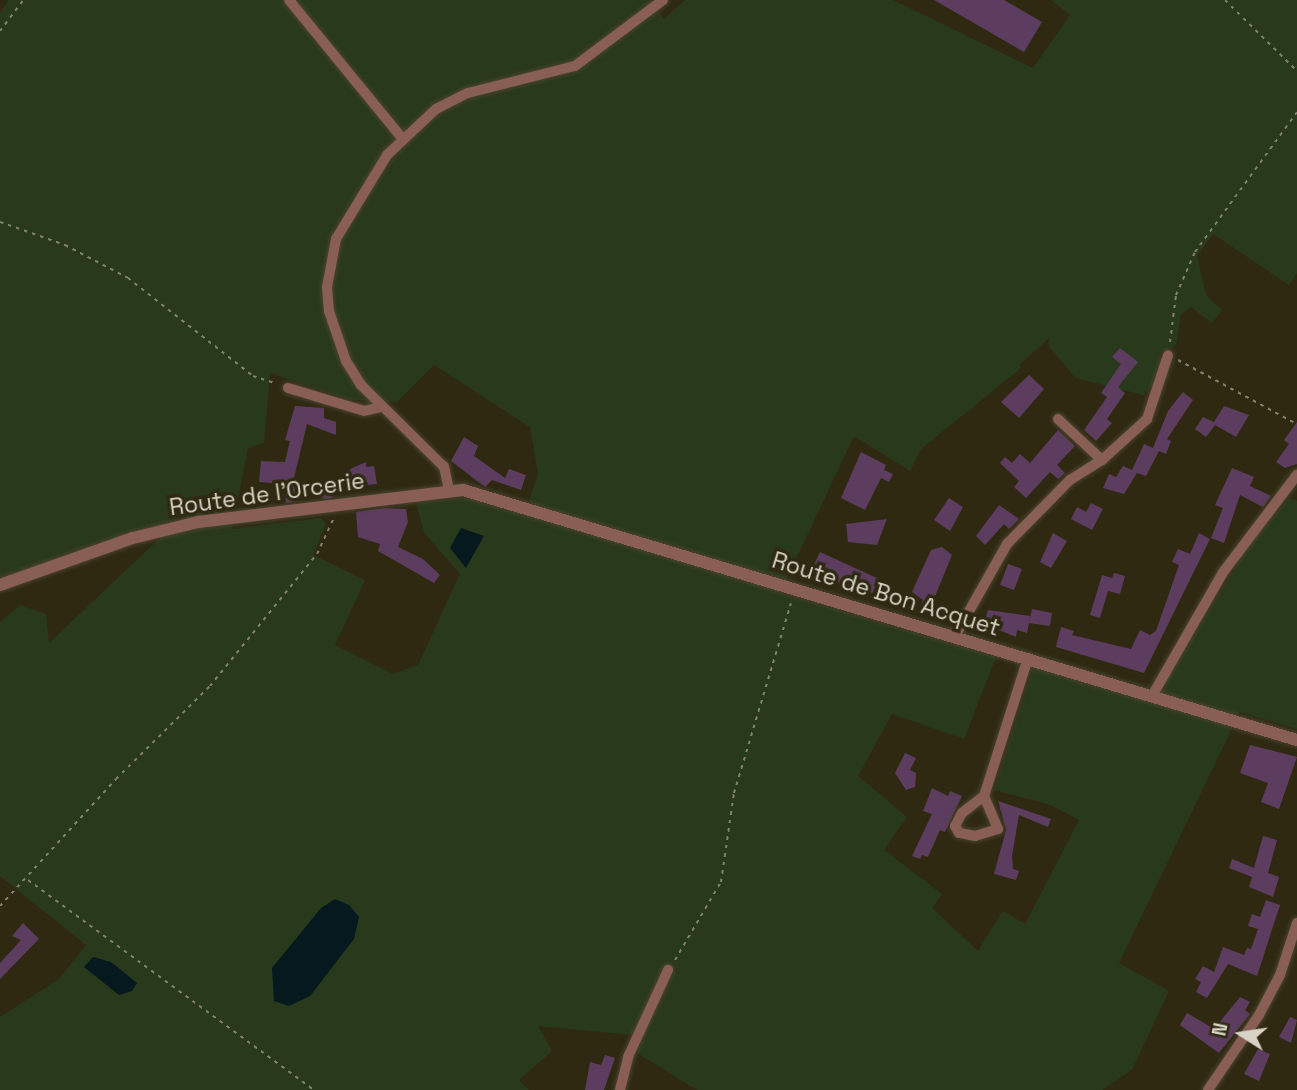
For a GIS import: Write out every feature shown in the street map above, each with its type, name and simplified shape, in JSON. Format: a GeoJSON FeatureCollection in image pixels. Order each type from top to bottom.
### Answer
{"type":"FeatureCollection","features":[{"type":"Feature","properties":{"kind":"street"},"geometry":{"type":"LineString","coordinates":[[289,0],[402,138]]}},
{"type":"Feature","properties":{"kind":"street"},"geometry":{"type":"LineString","coordinates":[[449,490],[444,467],[382,407],[346,362],[334,335],[327,287],[330,259],[344,222],[402,138],[453,99],[575,65],[663,0]]}},
{"type":"Feature","properties":{"kind":"street"},"geometry":{"type":"LineString","coordinates":[[955,636],[988,570],[1007,544],[1070,480],[1102,460],[1147,419],[1168,355]]}},
{"type":"Feature","properties":{"kind":"street"},"geometry":{"type":"LineString","coordinates":[[288,388],[364,411],[382,407]]}},
{"type":"Feature","properties":{"kind":"street"},"geometry":{"type":"LineString","coordinates":[[1058,419],[1102,460]]}},
{"type":"Feature","properties":{"kind":"street"},"geometry":{"type":"LineString","coordinates":[[1152,696],[1224,571],[1297,475]]}},
{"type":"Feature","properties":{"kind":"street","name":"Route de l'Orcerie"},"geometry":{"type":"LineString","coordinates":[[0,585],[160,530],[463,490]]}},
{"type":"Feature","properties":{"kind":"street","name":"Route de Bon Acquet"},"geometry":{"type":"LineString","coordinates":[[463,490],[1028,657],[1297,740]]}},
{"type":"Feature","properties":{"kind":"street"},"geometry":{"type":"LineString","coordinates":[[984,796],[1028,657]]}},
{"type":"Feature","properties":{"kind":"street"},"geometry":{"type":"LineString","coordinates":[[1208,1090],[1259,1015],[1280,975],[1297,923]]}},
{"type":"Feature","properties":{"kind":"street"},"geometry":{"type":"LineString","coordinates":[[620,1090],[628,1058],[668,970]]}},
{"type":"Feature","properties":{"kind":"path"},"geometry":{"type":"LineString","coordinates":[[0,32],[23,0]]}},
{"type":"Feature","properties":{"kind":"path"},"geometry":{"type":"LineString","coordinates":[[1225,0],[1297,71]]}},
{"type":"Feature","properties":{"kind":"path"},"geometry":{"type":"LineString","coordinates":[[1297,112],[1195,252],[1176,295],[1168,355],[1297,424]]}},
{"type":"Feature","properties":{"kind":"path"},"geometry":{"type":"LineString","coordinates":[[0,222],[65,245],[128,278],[253,376],[288,388]]}},
{"type":"Feature","properties":{"kind":"path"},"geometry":{"type":"LineString","coordinates":[[0,906],[116,779],[210,686],[317,554],[338,506]]}},
{"type":"Feature","properties":{"kind":"path"},"geometry":{"type":"LineString","coordinates":[[668,970],[721,882],[734,793],[766,700],[795,589]]}},
{"type":"Feature","properties":{"kind":"path"},"geometry":{"type":"LineString","coordinates":[[27,879],[314,1090]]}},
{"type":"Feature","properties":{"kind":"green space"},"geometry":{"type":"Polygon","coordinates":[[[9,0],[652,0],[664,19],[685,0],[893,0],[1033,68],[1070,15],[1051,0],[1297,0],[1297,273],[1289,285],[1213,234],[1197,256],[1206,295],[1222,310],[1212,323],[1191,307],[1181,314],[1176,345],[1160,353],[1154,383],[1143,395],[1076,378],[1048,346],[1049,338],[1019,365],[1021,368],[921,449],[910,471],[854,436],[780,593],[996,657],[964,739],[892,714],[858,776],[907,817],[884,850],[942,894],[932,908],[978,951],[1003,911],[1025,924],[1079,820],[1051,805],[994,790],[1033,668],[1159,705],[1167,679],[1247,549],[1289,498],[1297,501],[1297,729],[1240,712],[1119,963],[1169,991],[1132,1070],[1102,1090],[697,1090],[637,1053],[643,1036],[538,1026],[552,1051],[519,1080],[529,1090],[0,1090],[0,1017],[59,979],[86,945],[0,876],[0,622],[20,605],[46,614],[49,643],[182,517],[0,590],[0,13],[9,0]],[[434,365],[397,402],[352,400],[270,373],[264,443],[248,448],[232,529],[321,518],[326,524],[313,555],[365,580],[335,645],[393,674],[418,665],[460,574],[424,532],[416,502],[465,498],[524,515],[538,474],[530,427],[434,365]]]}},
{"type":"Feature","properties":{"kind":"water"},"geometry":{"type":"Polygon","coordinates":[[[461,528],[484,536],[466,568],[450,548],[461,528]]]}},
{"type":"Feature","properties":{"kind":"water"},"geometry":{"type":"Polygon","coordinates":[[[335,899],[349,905],[359,917],[354,939],[310,996],[289,1006],[274,1001],[272,968],[321,908],[335,899]]]}},
{"type":"Feature","properties":{"kind":"water"},"geometry":{"type":"Polygon","coordinates":[[[93,957],[111,962],[137,983],[132,991],[119,995],[84,967],[93,957]]]}},
{"type":"Feature","properties":{"kind":"building"},"geometry":{"type":"Polygon","coordinates":[[[934,0],[1004,0],[1042,22],[1024,52],[934,0]]]}},
{"type":"Feature","properties":{"kind":"building"},"geometry":{"type":"Polygon","coordinates":[[[1120,348],[1138,362],[1118,387],[1125,393],[1107,419],[1112,423],[1096,441],[1084,430],[1107,397],[1101,393],[1121,364],[1112,357],[1120,348]]]}},
{"type":"Feature","properties":{"kind":"building"},"geometry":{"type":"Polygon","coordinates":[[[1029,375],[1044,389],[1019,418],[1001,402],[1029,375]]]}},
{"type":"Feature","properties":{"kind":"building"},"geometry":{"type":"Polygon","coordinates":[[[1183,392],[1193,400],[1167,439],[1171,441],[1166,454],[1159,451],[1146,476],[1137,473],[1124,494],[1103,488],[1109,474],[1116,477],[1123,466],[1132,470],[1144,444],[1153,448],[1168,411],[1183,392]]]}},
{"type":"Feature","properties":{"kind":"building"},"geometry":{"type":"Polygon","coordinates":[[[295,406],[324,408],[324,418],[336,422],[336,435],[307,424],[293,482],[298,501],[286,503],[284,484],[259,482],[261,461],[285,462],[290,441],[285,440],[295,406]]]}},
{"type":"Feature","properties":{"kind":"building"},"geometry":{"type":"Polygon","coordinates":[[[1224,406],[1249,415],[1236,437],[1215,425],[1206,437],[1195,429],[1203,417],[1214,422],[1224,406]]]}},
{"type":"Feature","properties":{"kind":"building"},"geometry":{"type":"Polygon","coordinates":[[[1297,422],[1297,464],[1285,468],[1276,462],[1289,444],[1284,440],[1297,422]]]}},
{"type":"Feature","properties":{"kind":"building"},"geometry":{"type":"Polygon","coordinates":[[[1058,430],[1075,446],[1057,465],[1065,473],[1058,479],[1050,472],[1026,498],[1014,487],[1019,481],[1000,463],[1005,457],[1012,463],[1020,454],[1030,463],[1058,430]]]}},
{"type":"Feature","properties":{"kind":"building"},"geometry":{"type":"Polygon","coordinates":[[[464,437],[478,446],[474,456],[505,478],[509,469],[526,475],[521,490],[492,480],[485,487],[451,461],[464,437]]]}},
{"type":"Feature","properties":{"kind":"building"},"geometry":{"type":"Polygon","coordinates":[[[861,452],[886,465],[884,470],[893,474],[889,482],[881,478],[865,510],[841,498],[861,452]]]}},
{"type":"Feature","properties":{"kind":"building"},"geometry":{"type":"Polygon","coordinates":[[[366,462],[366,467],[374,466],[377,484],[357,486],[351,483],[350,469],[366,462]]]}},
{"type":"Feature","properties":{"kind":"building"},"geometry":{"type":"Polygon","coordinates":[[[1232,468],[1254,477],[1250,486],[1271,496],[1263,507],[1240,495],[1224,543],[1211,538],[1223,508],[1215,505],[1232,468]]]}},
{"type":"Feature","properties":{"kind":"building"},"geometry":{"type":"Polygon","coordinates":[[[323,481],[331,481],[336,490],[334,497],[323,499],[318,494],[318,486],[323,481]]]}},
{"type":"Feature","properties":{"kind":"building"},"geometry":{"type":"Polygon","coordinates":[[[949,498],[963,507],[950,531],[934,520],[949,498]]]}},
{"type":"Feature","properties":{"kind":"building"},"geometry":{"type":"Polygon","coordinates":[[[1091,503],[1103,509],[1092,530],[1071,519],[1077,507],[1086,512],[1091,503]]]}},
{"type":"Feature","properties":{"kind":"building"},"geometry":{"type":"Polygon","coordinates":[[[999,505],[1019,519],[1009,529],[1004,524],[985,545],[976,536],[999,505]]]}},
{"type":"Feature","properties":{"kind":"building"},"geometry":{"type":"Polygon","coordinates":[[[384,508],[406,509],[408,522],[398,547],[423,559],[440,575],[434,583],[378,551],[380,544],[358,537],[356,512],[384,508]]]}},
{"type":"Feature","properties":{"kind":"building"},"geometry":{"type":"Polygon","coordinates":[[[887,519],[877,545],[848,542],[846,524],[887,519]]]}},
{"type":"Feature","properties":{"kind":"building"},"geometry":{"type":"Polygon","coordinates":[[[1053,533],[1067,541],[1051,568],[1040,562],[1053,533]]]}},
{"type":"Feature","properties":{"kind":"building"},"geometry":{"type":"Polygon","coordinates":[[[1199,533],[1210,539],[1144,673],[1056,647],[1061,627],[1074,631],[1072,635],[1131,649],[1140,630],[1150,635],[1156,631],[1179,565],[1172,562],[1178,549],[1190,554],[1199,533]]]}},
{"type":"Feature","properties":{"kind":"building"},"geometry":{"type":"Polygon","coordinates":[[[942,547],[952,555],[929,611],[920,607],[923,600],[912,592],[931,550],[942,547]]]}},
{"type":"Feature","properties":{"kind":"building"},"geometry":{"type":"Polygon","coordinates":[[[820,552],[879,579],[872,594],[810,573],[820,552]]]}},
{"type":"Feature","properties":{"kind":"building"},"geometry":{"type":"Polygon","coordinates":[[[1008,564],[1022,569],[1014,590],[1000,585],[1008,564]]]}},
{"type":"Feature","properties":{"kind":"building"},"geometry":{"type":"Polygon","coordinates":[[[1114,573],[1125,576],[1120,594],[1108,591],[1100,618],[1090,615],[1102,575],[1112,578],[1114,573]]]}},
{"type":"Feature","properties":{"kind":"building"},"geometry":{"type":"Polygon","coordinates":[[[1032,609],[1052,613],[1050,626],[1029,623],[1027,633],[1017,630],[1016,637],[984,624],[988,610],[1030,616],[1029,622],[1032,609]]]}},
{"type":"Feature","properties":{"kind":"building"},"geometry":{"type":"Polygon","coordinates":[[[1250,745],[1297,757],[1279,809],[1261,802],[1268,783],[1240,773],[1250,745]]]}},
{"type":"Feature","properties":{"kind":"building"},"geometry":{"type":"Polygon","coordinates":[[[905,753],[916,758],[910,770],[916,773],[915,787],[906,790],[895,773],[905,753]]]}},
{"type":"Feature","properties":{"kind":"building"},"geometry":{"type":"Polygon","coordinates":[[[932,788],[948,796],[950,791],[962,796],[945,832],[940,830],[928,857],[922,855],[920,859],[912,856],[932,814],[923,811],[932,788]]]}},
{"type":"Feature","properties":{"kind":"building"},"geometry":{"type":"Polygon","coordinates":[[[998,801],[1051,819],[1048,827],[1019,815],[1012,856],[1013,869],[1019,871],[1016,880],[994,874],[1006,830],[998,801]]]}},
{"type":"Feature","properties":{"kind":"building"},"geometry":{"type":"Polygon","coordinates":[[[1263,836],[1277,840],[1268,873],[1279,877],[1273,897],[1249,887],[1252,877],[1229,868],[1232,859],[1254,868],[1263,836]]]}},
{"type":"Feature","properties":{"kind":"building"},"geometry":{"type":"Polygon","coordinates":[[[1266,900],[1280,905],[1257,976],[1228,964],[1207,998],[1196,992],[1201,982],[1195,979],[1203,966],[1214,972],[1223,947],[1244,955],[1247,948],[1251,949],[1258,929],[1248,926],[1252,914],[1260,917],[1266,900]]]}},
{"type":"Feature","properties":{"kind":"building"},"geometry":{"type":"Polygon","coordinates":[[[23,923],[39,939],[0,979],[0,963],[21,940],[12,936],[23,923]]]}},
{"type":"Feature","properties":{"kind":"building"},"geometry":{"type":"Polygon","coordinates":[[[1240,997],[1250,1002],[1245,1010],[1250,1014],[1219,1053],[1180,1025],[1187,1013],[1214,1029],[1240,997]]]}},
{"type":"Feature","properties":{"kind":"building"},"geometry":{"type":"Polygon","coordinates":[[[1290,1017],[1297,1020],[1291,1043],[1279,1037],[1290,1017]]]}},
{"type":"Feature","properties":{"kind":"building"},"geometry":{"type":"Polygon","coordinates":[[[1258,1049],[1270,1054],[1259,1081],[1244,1074],[1258,1049]]]}},
{"type":"Feature","properties":{"kind":"building"},"geometry":{"type":"Polygon","coordinates":[[[605,1055],[615,1058],[604,1090],[585,1090],[590,1062],[601,1065],[605,1055]]]}}]}
